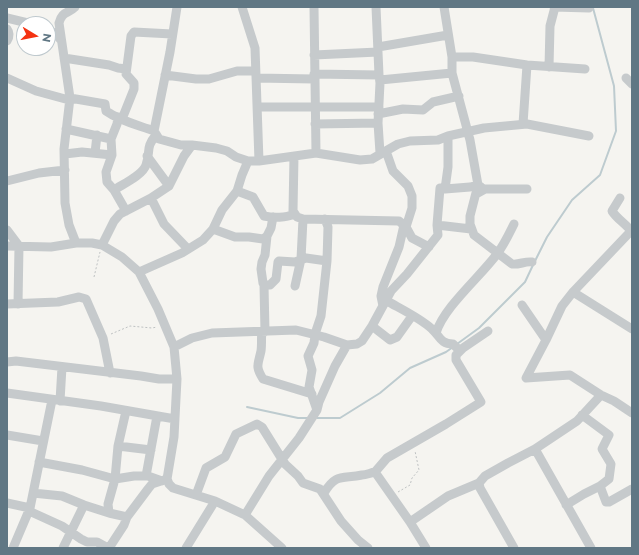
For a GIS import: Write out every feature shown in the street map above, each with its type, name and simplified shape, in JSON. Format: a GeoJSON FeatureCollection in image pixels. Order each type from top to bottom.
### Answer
{"type":"FeatureCollection","features":[{"type":"Feature","properties":{"kind":"street"},"geometry":{"type":"LineString","coordinates":[[75,7],[72,11],[64,13],[60,17],[56,34],[64,58],[70,99],[64,149],[65,203],[69,225],[76,243]]}},
{"type":"Feature","properties":{"kind":"street"},"geometry":{"type":"LineString","coordinates":[[114,190],[140,173],[146,165],[151,141],[155,133],[176,7]]}},
{"type":"Feature","properties":{"kind":"street"},"geometry":{"type":"LineString","coordinates":[[242,7],[255,48],[259,161]]}},
{"type":"Feature","properties":{"kind":"street"},"geometry":{"type":"LineString","coordinates":[[314,7],[316,153]]}},
{"type":"Feature","properties":{"kind":"street"},"geometry":{"type":"LineString","coordinates":[[376,7],[379,77],[378,115],[383,152],[393,171],[408,186],[412,196],[412,208],[405,226],[400,247],[383,286],[381,296],[385,303],[435,329],[437,337],[448,344],[453,344],[460,351]]}},
{"type":"Feature","properties":{"kind":"street"},"geometry":{"type":"LineString","coordinates":[[444,7],[452,57],[452,73],[482,187]]}},
{"type":"Feature","properties":{"kind":"street"},"geometry":{"type":"LineString","coordinates":[[549,67],[550,26],[554,7],[589,8]]}},
{"type":"Feature","properties":{"kind":"street"},"geometry":{"type":"LineString","coordinates":[[7,29],[10,32],[10,36],[7,41]]}},
{"type":"Feature","properties":{"kind":"street"},"geometry":{"type":"LineString","coordinates":[[126,211],[114,190],[107,182],[106,172],[112,155],[111,139],[134,89],[134,83],[126,74],[131,36],[134,32],[172,34]]}},
{"type":"Feature","properties":{"kind":"street"},"geometry":{"type":"LineString","coordinates":[[314,55],[378,50],[448,35]]}},
{"type":"Feature","properties":{"kind":"street"},"geometry":{"type":"LineString","coordinates":[[452,57],[473,57],[527,65],[585,69]]}},
{"type":"Feature","properties":{"kind":"street"},"geometry":{"type":"LineString","coordinates":[[64,58],[126,69]]}},
{"type":"Feature","properties":{"kind":"street"},"geometry":{"type":"LineString","coordinates":[[523,124],[527,65]]}},
{"type":"Feature","properties":{"kind":"street"},"geometry":{"type":"LineString","coordinates":[[165,75],[209,79],[237,71],[256,75],[314,77],[379,77],[452,73]]}},
{"type":"Feature","properties":{"kind":"street"},"geometry":{"type":"LineString","coordinates":[[7,78],[36,91],[70,99],[105,104],[106,111],[155,133],[159,139],[184,149]]}},
{"type":"Feature","properties":{"kind":"street"},"geometry":{"type":"LineString","coordinates":[[316,124],[378,115],[403,109],[424,110],[433,102],[459,96]]}},
{"type":"Feature","properties":{"kind":"street"},"geometry":{"type":"LineString","coordinates":[[257,107],[315,107],[378,115]]}},
{"type":"Feature","properties":{"kind":"street"},"geometry":{"type":"LineString","coordinates":[[102,244],[114,221],[120,214],[151,198],[169,186],[184,149],[192,145],[227,151],[236,157],[248,161],[259,161],[316,153],[360,160],[372,159],[398,144],[410,141],[438,140],[467,132],[523,124],[589,136]]}},
{"type":"Feature","properties":{"kind":"street"},"geometry":{"type":"LineString","coordinates":[[66,129],[111,139]]}},
{"type":"Feature","properties":{"kind":"street"},"geometry":{"type":"LineString","coordinates":[[95,153],[97,135]]}},
{"type":"Feature","properties":{"kind":"street"},"geometry":{"type":"LineString","coordinates":[[445,188],[448,167],[448,136]]}},
{"type":"Feature","properties":{"kind":"street"},"geometry":{"type":"LineString","coordinates":[[65,154],[82,152],[112,155]]}},
{"type":"Feature","properties":{"kind":"street"},"geometry":{"type":"LineString","coordinates":[[147,156],[169,186]]}},
{"type":"Feature","properties":{"kind":"street"},"geometry":{"type":"LineString","coordinates":[[294,156],[294,214],[297,218],[399,221],[405,226],[412,238],[429,248]]}},
{"type":"Feature","properties":{"kind":"street"},"geometry":{"type":"LineString","coordinates":[[139,272],[188,249],[203,240],[213,228],[222,210],[237,191],[248,161]]}},
{"type":"Feature","properties":{"kind":"street"},"geometry":{"type":"LineString","coordinates":[[7,181],[40,173],[65,170]]}},
{"type":"Feature","properties":{"kind":"street"},"geometry":{"type":"LineString","coordinates":[[482,187],[476,194],[470,216],[471,229],[474,235],[512,264],[517,265],[532,262]]}},
{"type":"Feature","properties":{"kind":"street"},"geometry":{"type":"LineString","coordinates":[[174,347],[192,338],[212,333],[296,330],[315,334],[348,345],[357,344],[362,341],[372,326],[391,291],[429,248],[438,234],[437,225],[440,188],[527,188]]}},
{"type":"Feature","properties":{"kind":"street"},"geometry":{"type":"LineString","coordinates":[[237,191],[253,197],[264,216],[290,216],[294,214]]}},
{"type":"Feature","properties":{"kind":"street"},"geometry":{"type":"LineString","coordinates":[[151,198],[164,224],[188,249]]}},
{"type":"Feature","properties":{"kind":"street"},"geometry":{"type":"LineString","coordinates":[[620,198],[612,211],[615,216],[627,225],[632,232],[573,292],[562,306],[526,378],[570,376],[632,413]]}},
{"type":"Feature","properties":{"kind":"street"},"geometry":{"type":"LineString","coordinates":[[273,217],[271,228],[267,236],[265,255],[261,269],[264,285],[263,331],[261,350],[257,365],[258,371],[263,379],[312,394]]}},
{"type":"Feature","properties":{"kind":"street"},"geometry":{"type":"LineString","coordinates":[[295,286],[301,259],[303,219]]}},
{"type":"Feature","properties":{"kind":"street"},"geometry":{"type":"LineString","coordinates":[[317,410],[310,387],[312,370],[308,356],[314,343],[315,334],[321,316],[327,261],[328,227],[325,219]]}},
{"type":"Feature","properties":{"kind":"street"},"geometry":{"type":"LineString","coordinates":[[435,329],[446,313],[497,253],[514,224]]}},
{"type":"Feature","properties":{"kind":"street"},"geometry":{"type":"LineString","coordinates":[[437,225],[471,229]]}},
{"type":"Feature","properties":{"kind":"street"},"geometry":{"type":"LineString","coordinates":[[213,228],[235,237],[263,239],[267,236]]}},
{"type":"Feature","properties":{"kind":"street"},"geometry":{"type":"LineString","coordinates":[[7,230],[19,246],[18,304]]}},
{"type":"Feature","properties":{"kind":"street"},"geometry":{"type":"LineString","coordinates":[[7,246],[51,247],[76,243],[102,244],[122,257],[139,272],[166,326],[174,347],[177,379],[174,437],[164,480]]}},
{"type":"Feature","properties":{"kind":"street"},"geometry":{"type":"LineString","coordinates":[[264,285],[270,285],[276,279],[279,261],[295,262],[306,258],[327,261]]}},
{"type":"Feature","properties":{"kind":"street"},"geometry":{"type":"LineString","coordinates":[[573,292],[632,329]]}},
{"type":"Feature","properties":{"kind":"street"},"geometry":{"type":"LineString","coordinates":[[7,304],[58,302],[79,297],[86,299],[103,338],[110,373]]}},
{"type":"Feature","properties":{"kind":"street"},"geometry":{"type":"LineString","coordinates":[[522,305],[546,340]]}},
{"type":"Feature","properties":{"kind":"street"},"geometry":{"type":"LineString","coordinates":[[372,326],[390,340],[394,339],[412,316]]}},
{"type":"Feature","properties":{"kind":"street"},"geometry":{"type":"LineString","coordinates":[[324,493],[329,484],[338,478],[362,476],[374,472],[387,458],[481,402],[456,360],[456,355],[488,331]]}},
{"type":"Feature","properties":{"kind":"street"},"geometry":{"type":"LineString","coordinates":[[245,515],[269,476],[299,438],[317,410],[318,402],[335,366],[348,345]]}},
{"type":"Feature","properties":{"kind":"street"},"geometry":{"type":"LineString","coordinates":[[7,362],[16,361],[159,379],[177,379]]}},
{"type":"Feature","properties":{"kind":"street"},"geometry":{"type":"LineString","coordinates":[[13,548],[29,510],[43,441],[56,400],[62,367]]}},
{"type":"Feature","properties":{"kind":"street"},"geometry":{"type":"LineString","coordinates":[[7,392],[175,419]]}},
{"type":"Feature","properties":{"kind":"street"},"geometry":{"type":"LineString","coordinates":[[410,522],[448,496],[478,483],[485,476],[535,449],[577,421],[601,395]]}},
{"type":"Feature","properties":{"kind":"street"},"geometry":{"type":"LineString","coordinates":[[109,513],[108,504],[115,479],[118,446],[126,411]]}},
{"type":"Feature","properties":{"kind":"street"},"geometry":{"type":"LineString","coordinates":[[566,505],[600,486],[609,479],[610,475],[611,464],[602,449],[609,435],[582,415]]}},
{"type":"Feature","properties":{"kind":"street"},"geometry":{"type":"LineString","coordinates":[[146,476],[157,416]]}},
{"type":"Feature","properties":{"kind":"street"},"geometry":{"type":"LineString","coordinates":[[196,495],[206,468],[225,457],[236,434],[257,424],[262,427],[282,459],[303,483],[320,489],[341,521],[358,540],[368,548]]}},
{"type":"Feature","properties":{"kind":"street"},"geometry":{"type":"LineString","coordinates":[[7,435],[43,441]]}},
{"type":"Feature","properties":{"kind":"street"},"geometry":{"type":"LineString","coordinates":[[118,446],[151,450]]}},
{"type":"Feature","properties":{"kind":"street"},"geometry":{"type":"LineString","coordinates":[[535,449],[590,548]]}},
{"type":"Feature","properties":{"kind":"street"},"geometry":{"type":"LineString","coordinates":[[39,462],[77,469],[115,479],[146,476],[164,480],[173,488],[215,501],[245,515],[282,548]]}},
{"type":"Feature","properties":{"kind":"street"},"geometry":{"type":"LineString","coordinates":[[374,472],[393,497],[426,548]]}},
{"type":"Feature","properties":{"kind":"street"},"geometry":{"type":"LineString","coordinates":[[7,503],[29,510],[62,526],[87,542],[97,542],[109,548],[124,525],[127,517],[152,484],[164,480]]}},
{"type":"Feature","properties":{"kind":"street"},"geometry":{"type":"LineString","coordinates":[[478,483],[514,548]]}},
{"type":"Feature","properties":{"kind":"street"},"geometry":{"type":"LineString","coordinates":[[600,486],[606,502],[632,489]]}},
{"type":"Feature","properties":{"kind":"street"},"geometry":{"type":"LineString","coordinates":[[33,493],[62,496],[84,505],[127,517]]}},
{"type":"Feature","properties":{"kind":"street"},"geometry":{"type":"LineString","coordinates":[[186,548],[215,501]]}},
{"type":"Feature","properties":{"kind":"street"},"geometry":{"type":"LineString","coordinates":[[63,548],[84,505]]}},
{"type":"Feature","properties":{"kind":"path"},"geometry":{"type":"LineString","coordinates":[[94,277],[102,244]]}},
{"type":"Feature","properties":{"kind":"path"},"geometry":{"type":"LineString","coordinates":[[103,338],[130,326],[152,328],[166,326]]}},
{"type":"Feature","properties":{"kind":"path"},"geometry":{"type":"LineString","coordinates":[[393,497],[400,490],[410,486],[412,478],[419,470],[415,457],[414,443]]}},
{"type":"Feature","properties":{"kind":"waterway"},"geometry":{"type":"LineString","coordinates":[[535,261],[547,237],[572,200],[600,175],[616,131],[614,86],[593,8]]}},
{"type":"Feature","properties":{"kind":"waterway"},"geometry":{"type":"LineString","coordinates":[[457,344],[479,328],[525,282],[533,265]]}},
{"type":"Feature","properties":{"kind":"waterway"},"geometry":{"type":"LineString","coordinates":[[317,418],[340,418],[380,393],[410,368],[446,352],[453,347]]}},
{"type":"Feature","properties":{"kind":"waterway"},"geometry":{"type":"LineString","coordinates":[[247,407],[298,418],[308,418]]}}]}
